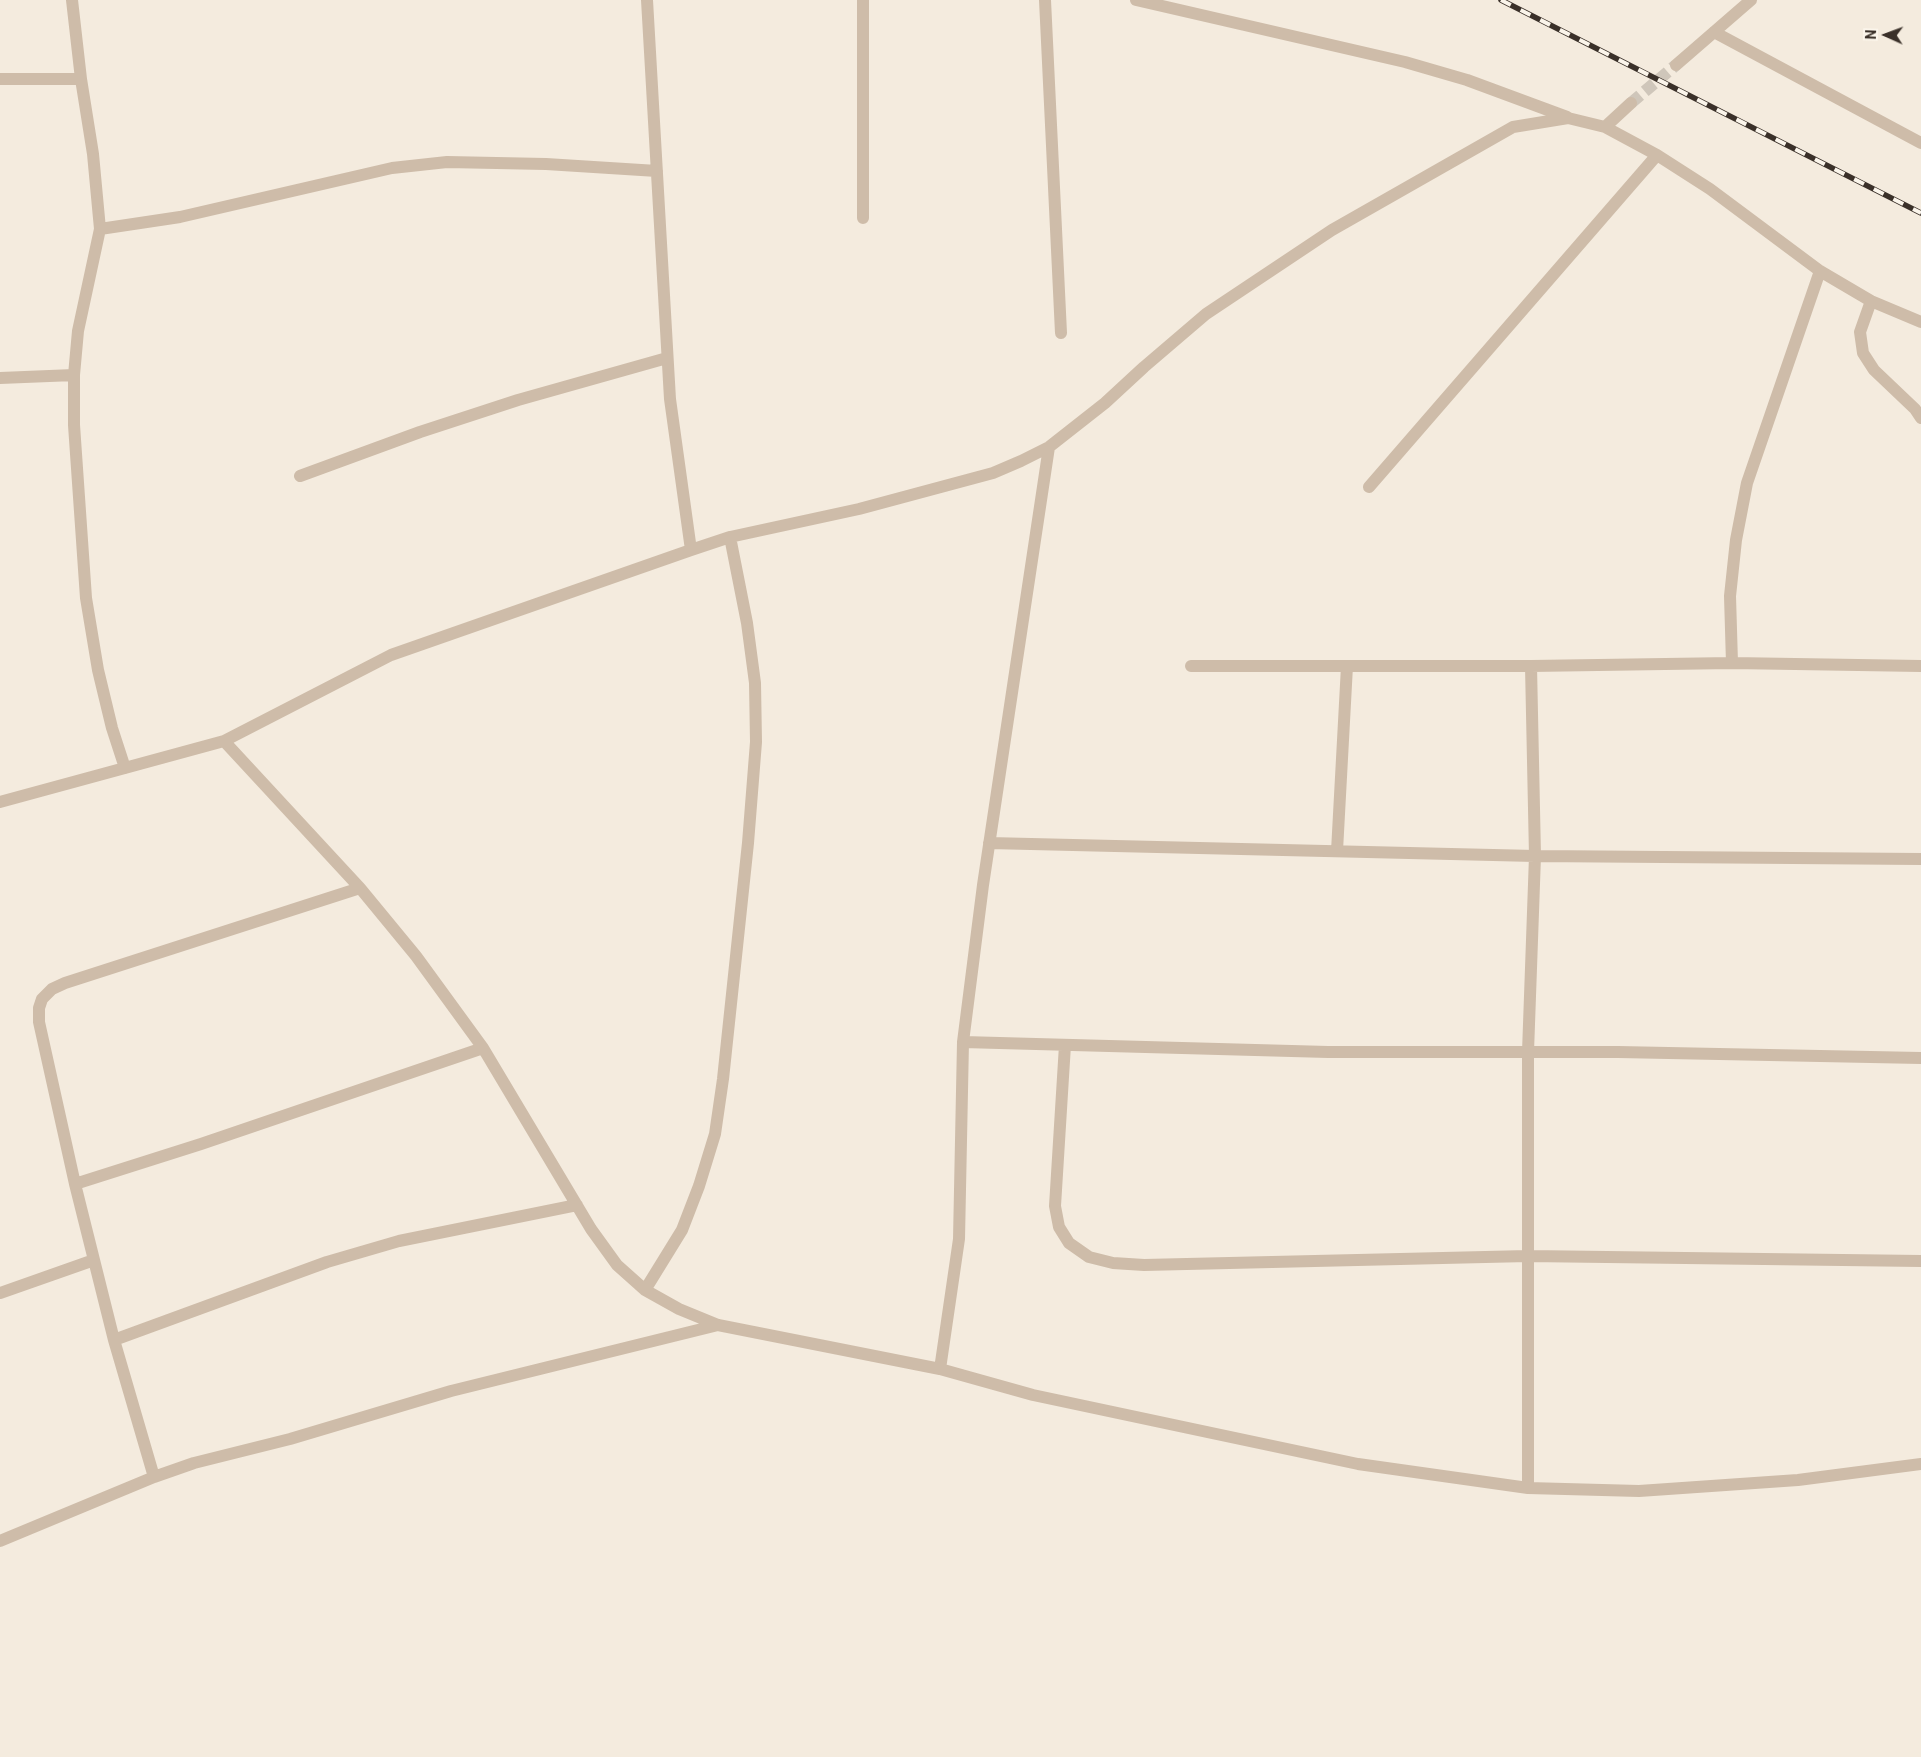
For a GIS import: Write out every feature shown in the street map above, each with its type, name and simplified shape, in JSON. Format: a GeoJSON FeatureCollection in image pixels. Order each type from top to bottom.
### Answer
{"type":"FeatureCollection","features":[{"type":"Feature","properties":{"kind":"street"},"geometry":{"type":"LineString","coordinates":[[72,0],[81,79],[93,154],[100,229],[78,331],[74,375],[74,425],[86,598],[98,670],[124,768]]}},
{"type":"Feature","properties":{"kind":"street"},"geometry":{"type":"LineString","coordinates":[[647,0],[670,399],[692,550]]}},
{"type":"Feature","properties":{"kind":"street"},"geometry":{"type":"LineString","coordinates":[[863,0],[863,218]]}},
{"type":"Feature","properties":{"kind":"street"},"geometry":{"type":"LineString","coordinates":[[1045,0],[1060,333]]}},
{"type":"Feature","properties":{"kind":"street"},"geometry":{"type":"LineString","coordinates":[[1136,0],[1404,62],[1467,80],[1568,118],[1605,127],[1657,155],[1710,189],[1820,271],[1871,301],[1921,322]]}},
{"type":"Feature","properties":{"kind":"street"},"geometry":{"type":"LineString","coordinates":[[1676,65],[1751,0]]}},
{"type":"Feature","properties":{"kind":"street"},"geometry":{"type":"LineString","coordinates":[[1714,32],[1921,143]]}},
{"type":"Feature","properties":{"kind":"street"},"geometry":{"type":"LineString","coordinates":[[0,80],[81,79]]}},
{"type":"Feature","properties":{"kind":"street"},"geometry":{"type":"LineString","coordinates":[[1605,127],[1631,104]]}},
{"type":"Feature","properties":{"kind":"street"},"geometry":{"type":"LineString","coordinates":[[0,802],[224,741],[391,655],[730,537],[858,509],[992,473],[1049,447],[1105,404],[1144,366],[1206,314],[1332,230],[1513,127],[1568,118]]}},
{"type":"Feature","properties":{"kind":"street"},"geometry":{"type":"LineString","coordinates":[[1369,487],[1657,155]]}},
{"type":"Feature","properties":{"kind":"street"},"geometry":{"type":"LineString","coordinates":[[100,229],[180,217],[392,168],[447,162],[546,164],[657,171]]}},
{"type":"Feature","properties":{"kind":"street"},"geometry":{"type":"LineString","coordinates":[[1732,663],[1730,596],[1736,540],[1747,483],[1820,271]]}},
{"type":"Feature","properties":{"kind":"street"},"geometry":{"type":"LineString","coordinates":[[1871,301],[1860,332],[1863,353],[1874,370],[1915,409],[1921,418]]}},
{"type":"Feature","properties":{"kind":"street"},"geometry":{"type":"LineString","coordinates":[[300,476],[420,432],[518,400],[667,358]]}},
{"type":"Feature","properties":{"kind":"street"},"geometry":{"type":"LineString","coordinates":[[0,378],[74,375]]}},
{"type":"Feature","properties":{"kind":"street"},"geometry":{"type":"LineString","coordinates":[[940,1369],[958,1239],[964,1042],[990,843],[1049,447]]}},
{"type":"Feature","properties":{"kind":"street"},"geometry":{"type":"LineString","coordinates":[[645,1290],[682,1230],[700,1186],[715,1134],[723,1078],[748,843],[756,742],[753,666],[747,623],[730,537]]}},
{"type":"Feature","properties":{"kind":"street"},"geometry":{"type":"LineString","coordinates":[[1191,666],[1531,666],[1732,663],[1921,666]]}},
{"type":"Feature","properties":{"kind":"street"},"geometry":{"type":"LineString","coordinates":[[1337,851],[1347,666]]}},
{"type":"Feature","properties":{"kind":"street"},"geometry":{"type":"LineString","coordinates":[[1528,1488],[1528,1052],[1535,856],[1531,666]]}},
{"type":"Feature","properties":{"kind":"street"},"geometry":{"type":"LineString","coordinates":[[224,741],[360,888],[416,956],[483,1048],[577,1205],[617,1265],[645,1290],[679,1309],[718,1325],[940,1369],[1033,1395],[1358,1464],[1528,1488],[1639,1491],[1798,1480],[1921,1464]]}},
{"type":"Feature","properties":{"kind":"street"},"geometry":{"type":"LineString","coordinates":[[990,843],[1535,856],[1921,859]]}},
{"type":"Feature","properties":{"kind":"street"},"geometry":{"type":"LineString","coordinates":[[154,1477],[114,1340],[75,1184],[39,1022],[39,1008],[42,999],[52,989],[65,983],[360,888]]}},
{"type":"Feature","properties":{"kind":"street"},"geometry":{"type":"LineString","coordinates":[[964,1042],[1328,1052],[1528,1052],[1921,1058]]}},
{"type":"Feature","properties":{"kind":"street"},"geometry":{"type":"LineString","coordinates":[[1065,1044],[1055,1206],[1059,1227],[1069,1243],[1089,1257],[1114,1263],[1144,1265],[1528,1256],[1921,1261]]}},
{"type":"Feature","properties":{"kind":"street"},"geometry":{"type":"LineString","coordinates":[[75,1184],[201,1144],[483,1048]]}},
{"type":"Feature","properties":{"kind":"street"},"geometry":{"type":"LineString","coordinates":[[114,1340],[336,1259],[436,1233],[577,1205]]}},
{"type":"Feature","properties":{"kind":"street"},"geometry":{"type":"LineString","coordinates":[[0,1293],[94,1260]]}},
{"type":"Feature","properties":{"kind":"street"},"geometry":{"type":"LineString","coordinates":[[0,1541],[154,1477],[194,1463],[290,1438],[451,1391],[718,1325]]}},
{"type":"Feature","properties":{"kind":"tunnel"},"geometry":{"type":"LineString","coordinates":[[1631,103],[1676,65]]}},
{"type":"Feature","properties":{"kind":"railway"},"geometry":{"type":"LineString","coordinates":[[1501,0],[1921,213]]}}]}
